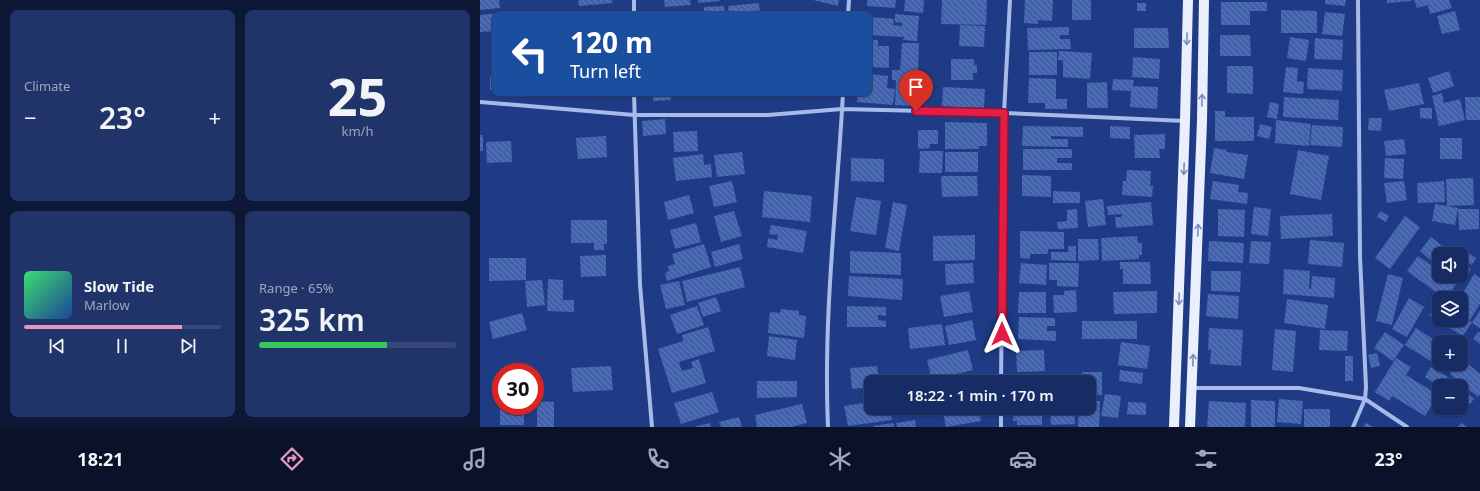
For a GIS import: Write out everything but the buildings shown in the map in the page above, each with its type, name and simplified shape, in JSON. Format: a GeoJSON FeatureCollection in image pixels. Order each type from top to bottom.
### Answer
{"type":"FeatureCollection","features":[{"type":"Feature","properties":{"kind":"main road"},"geometry":{"type":"LineString","coordinates":[[1174,427],[1188,0]]}},
{"type":"Feature","properties":{"kind":"main road"},"geometry":{"type":"LineString","coordinates":[[1190,427],[1201,129],[1204,0]]}},
{"type":"Feature","properties":{"kind":"street"},"geometry":{"type":"LineString","coordinates":[[634,0],[634,12]]}},
{"type":"Feature","properties":{"kind":"street"},"geometry":{"type":"LineString","coordinates":[[848,12],[849,0]]}},
{"type":"Feature","properties":{"kind":"street"},"geometry":{"type":"LineString","coordinates":[[1001,375],[1004,113],[1010,0]]}},
{"type":"Feature","properties":{"kind":"street"},"geometry":{"type":"LineString","coordinates":[[1353,427],[1364,399],[1365,374],[1360,242],[1358,0]]}},
{"type":"Feature","properties":{"kind":"street"},"geometry":{"type":"LineString","coordinates":[[634,96],[640,285],[652,427]]}},
{"type":"Feature","properties":{"kind":"street"},"geometry":{"type":"LineString","coordinates":[[828,427],[826,385],[828,319],[844,96]]}},
{"type":"Feature","properties":{"kind":"street"},"geometry":{"type":"LineString","coordinates":[[480,102],[634,115],[768,115],[842,109],[1004,113],[1185,121]]}},
{"type":"Feature","properties":{"kind":"street"},"geometry":{"type":"LineString","coordinates":[[1192,388],[1299,388],[1364,399],[1407,427]]}},
{"type":"Feature","properties":{"kind":"street"},"geometry":{"type":"LineString","coordinates":[[1001,415],[1001,427]]}},
{"type":"Feature","properties":{"kind":"route"},"geometry":{"type":"LineString","coordinates":[[916,111],[1004,113],[1002,334]]}}]}
